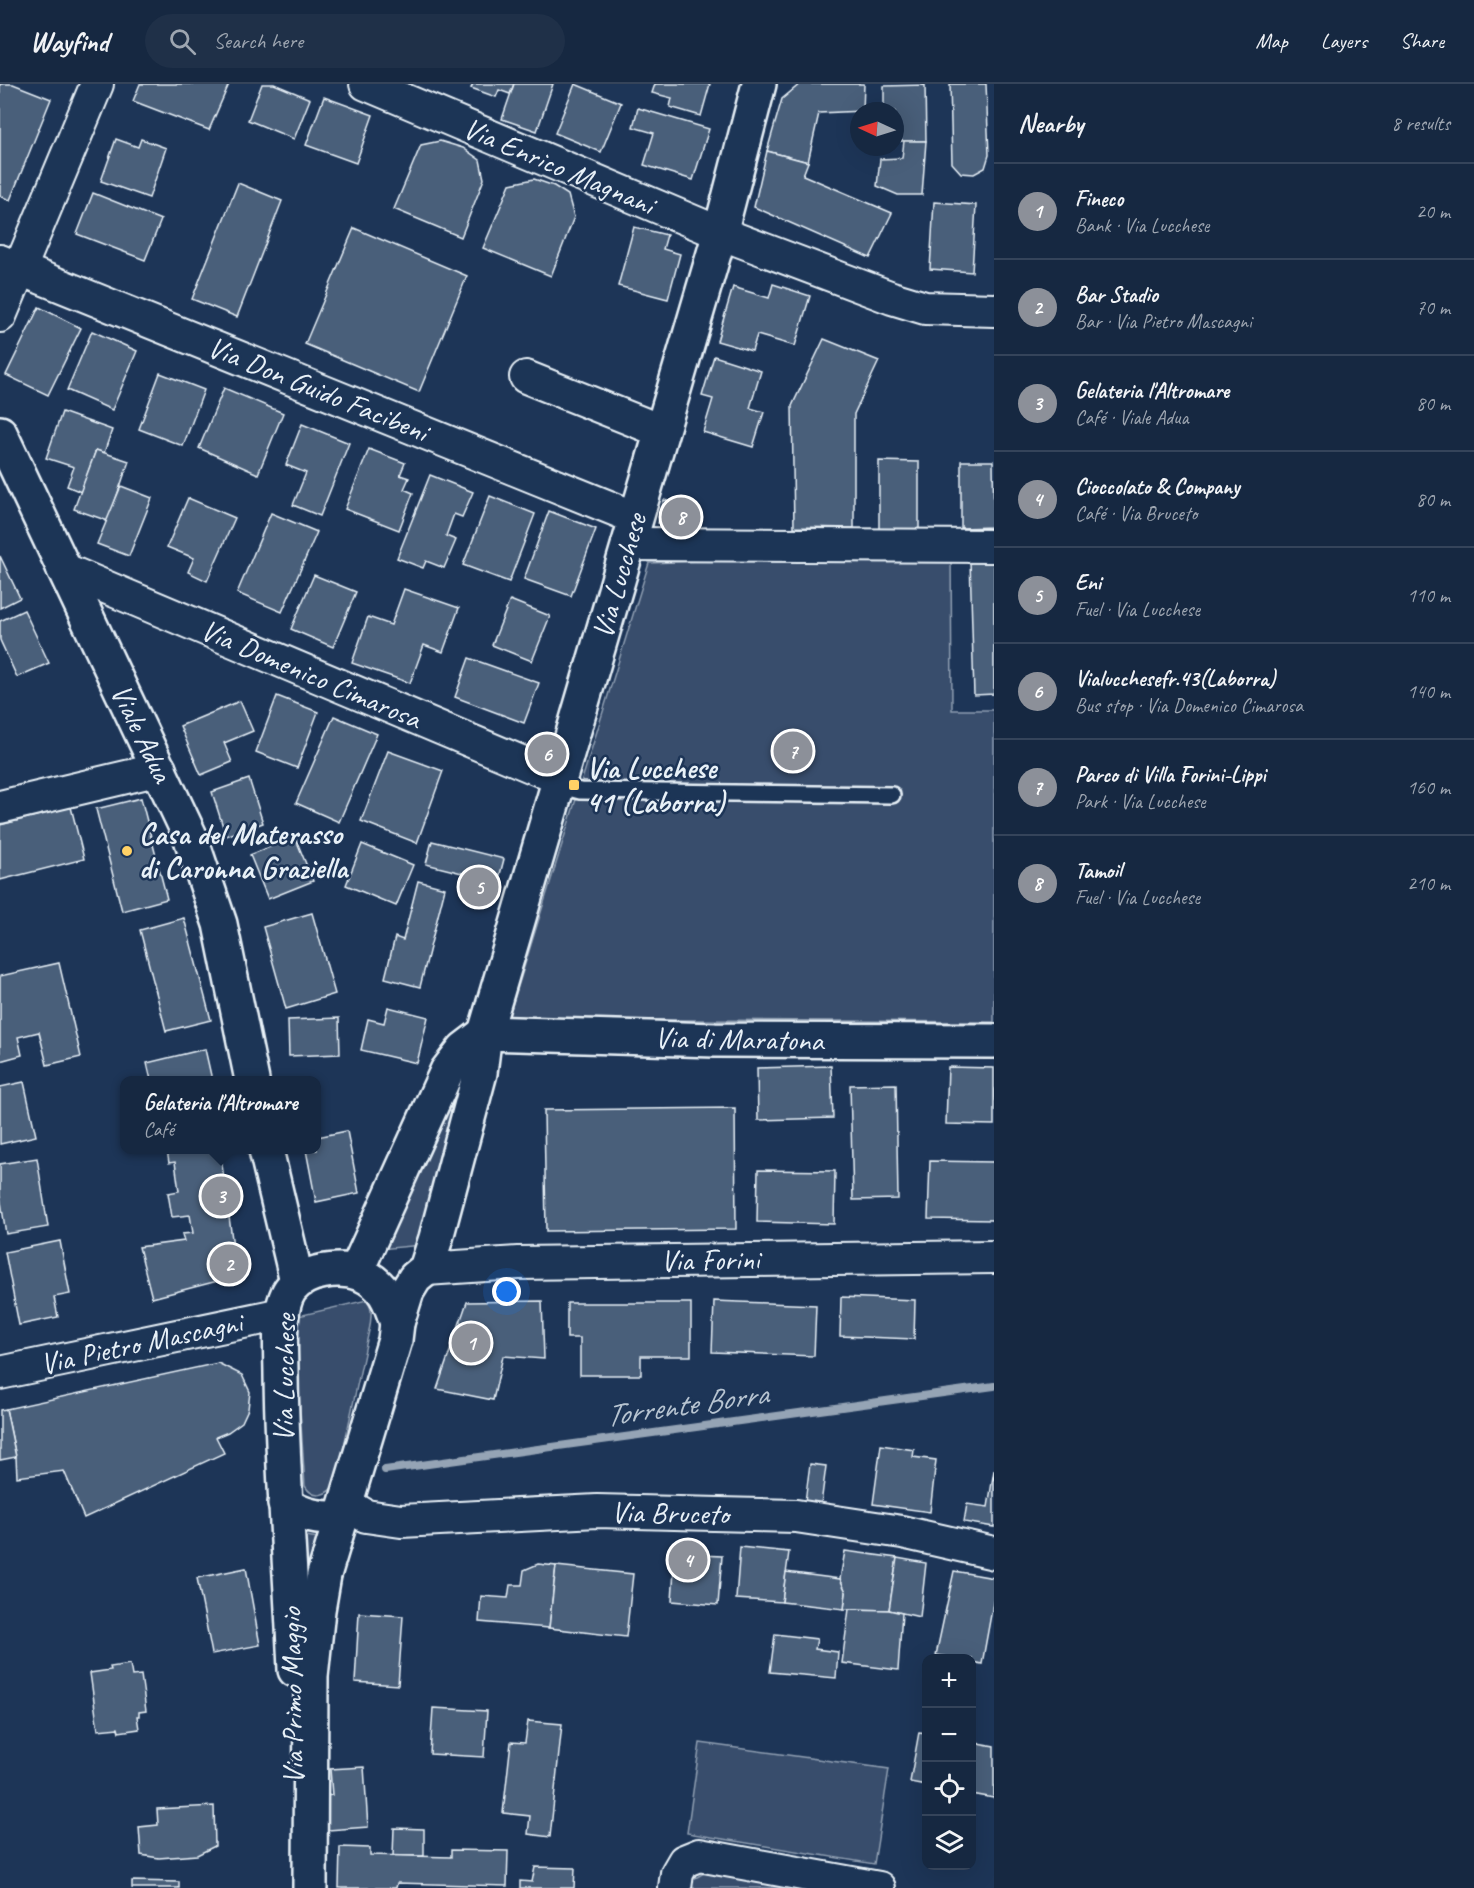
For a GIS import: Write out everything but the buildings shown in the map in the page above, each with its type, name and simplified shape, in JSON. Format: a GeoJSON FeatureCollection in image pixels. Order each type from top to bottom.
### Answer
{"type":"FeatureCollection","features":[{"type":"Feature","properties":{"kind":"main road","name":"Via Lucchese"},"geometry":{"type":"LineString","coordinates":[[426,1269],[480,1073],[485,1033],[720,233],[759,84]]}},
{"type":"Feature","properties":{"kind":"main road","name":"Viale Adua"},"geometry":{"type":"LineString","coordinates":[[0,433],[190,836],[220,924],[251,1076]]}},
{"type":"Feature","properties":{"kind":"main road","name":"Via di Maratona"},"geometry":{"type":"LineString","coordinates":[[485,1033],[715,1040],[994,1041]]}},
{"type":"Feature","properties":{"kind":"main road"},"geometry":{"type":"LineString","coordinates":[[397,1323],[387,1295],[369,1278],[356,1272],[447,1071],[464,1049],[485,1033]]}},
{"type":"Feature","properties":{"kind":"main road"},"geometry":{"type":"LineString","coordinates":[[267,1154],[297,1281]]}},
{"type":"Feature","properties":{"kind":"main road"},"geometry":{"type":"LineString","coordinates":[[285,1504],[299,1513],[326,1519],[344,1511],[395,1340],[397,1323],[407,1291],[415,1278],[426,1269]]}},
{"type":"Feature","properties":{"kind":"main road","name":"Via Lucchese"},"geometry":{"type":"LineString","coordinates":[[285,1504],[281,1407],[282,1314],[289,1291],[297,1281],[328,1270],[356,1272]]}},
{"type":"Feature","properties":{"kind":"main road","name":"Via Primo Maggio"},"geometry":{"type":"LineString","coordinates":[[285,1504],[297,1730],[288,1888]]}},
{"type":"Feature","properties":{"kind":"main road","name":"Via Primo Maggio"},"geometry":{"type":"LineString","coordinates":[[310,1888],[311,1676],[314,1642],[324,1575],[344,1511]]}},
{"type":"Feature","properties":{"kind":"street"},"geometry":{"type":"LineString","coordinates":[[0,316],[10,265],[97,84]]}},
{"type":"Feature","properties":{"kind":"street","name":"Via Enrico Magnani"},"geometry":{"type":"LineString","coordinates":[[366,84],[720,233],[909,304],[941,309],[994,310]]}},
{"type":"Feature","properties":{"kind":"street","name":"Via Don Guido Facibeni"},"geometry":{"type":"LineString","coordinates":[[10,265],[632,531]]}},
{"type":"Feature","properties":{"kind":"street"},"geometry":{"type":"LineString","coordinates":[[526,378],[662,431]]}},
{"type":"Feature","properties":{"kind":"street"},"geometry":{"type":"LineString","coordinates":[[632,531],[994,546]]}},
{"type":"Feature","properties":{"kind":"street","name":"Via Domenico Cimarosa"},"geometry":{"type":"LineString","coordinates":[[63,570],[558,782]]}},
{"type":"Feature","properties":{"kind":"street"},"geometry":{"type":"LineString","coordinates":[[0,807],[160,769]]}},
{"type":"Feature","properties":{"kind":"street","name":"Via Forini"},"geometry":{"type":"LineString","coordinates":[[426,1269],[518,1263],[994,1257]]}},
{"type":"Feature","properties":{"kind":"street","name":"Via Pietro Mascagni"},"geometry":{"type":"LineString","coordinates":[[0,1373],[282,1314]]}},
{"type":"Feature","properties":{"kind":"street","name":"Via Bruceto"},"geometry":{"type":"LineString","coordinates":[[344,1511],[401,1521],[597,1511],[796,1516],[902,1532],[994,1553]]}},
{"type":"Feature","properties":{"kind":"street"},"geometry":{"type":"LineString","coordinates":[[675,1888],[677,1873],[684,1861],[699,1855],[879,1888]]}},
{"type":"Feature","properties":{"kind":"lane"},"geometry":{"type":"LineString","coordinates":[[558,782],[580,791],[892,795]]}},
{"type":"Feature","properties":{"kind":"shaded area"},"geometry":{"type":"Polygon","coordinates":[[[951,551],[952,710],[994,710],[994,1022],[508,1019],[649,563],[951,551]]]}},
{"type":"Feature","properties":{"kind":"shaded area"},"geometry":{"type":"Polygon","coordinates":[[[468,1080],[422,1245],[380,1249],[459,1081],[468,1080]]]}},
{"type":"Feature","properties":{"kind":"shaded area"},"geometry":{"type":"Polygon","coordinates":[[[367,1300],[371,1309],[370,1326],[336,1483],[329,1491],[321,1495],[313,1494],[305,1486],[294,1317],[367,1300]]]}},
{"type":"Feature","properties":{"kind":"shaded area"},"geometry":{"type":"Polygon","coordinates":[[[300,1535],[318,1538],[305,1581],[300,1535]]]}},
{"type":"Feature","properties":{"kind":"shaded area"},"geometry":{"type":"Polygon","coordinates":[[[700,1743],[889,1769],[874,1864],[687,1833],[700,1743]]]}},
{"type":"Feature","properties":{"kind":"shaded area"},"geometry":{"type":"Polygon","coordinates":[[[704,1873],[798,1888],[689,1888],[690,1881],[704,1873]]]}},
{"type":"Feature","properties":{"kind":"waterway","name":"Torrente Borra"},"geometry":{"type":"LineString","coordinates":[[385,1470],[994,1386]]}},
{"type":"Feature","properties":{"kind":"place","name":"Tamoil"},"geometry":{"type":"Point","coordinates":[681,517]}},
{"type":"Feature","properties":{"kind":"place","name":"Parco di Villa Forini-Lippi"},"geometry":{"type":"Point","coordinates":[793,751]}},
{"type":"Feature","properties":{"kind":"place","name":"Vialucchesefr.43(Laborra)"},"geometry":{"type":"Point","coordinates":[547,754]}},
{"type":"Feature","properties":{"kind":"place","name":"Via Lucchese 41 (Laborra)"},"geometry":{"type":"Point","coordinates":[574,785]}},
{"type":"Feature","properties":{"kind":"place","name":"Casa del Materasso di Caronna Graziella"},"geometry":{"type":"Point","coordinates":[127,851]}},
{"type":"Feature","properties":{"kind":"place","name":"Eni"},"geometry":{"type":"Point","coordinates":[479,887]}},
{"type":"Feature","properties":{"kind":"place","name":"Gelateria l'Altromare"},"geometry":{"type":"Point","coordinates":[221,1196]}},
{"type":"Feature","properties":{"kind":"place","name":"Bar Stadio"},"geometry":{"type":"Point","coordinates":[229,1264]}},
{"type":"Feature","properties":{"kind":"place","name":"Fineco"},"geometry":{"type":"Point","coordinates":[471,1343]}},
{"type":"Feature","properties":{"kind":"place","name":"Cioccolato & Company"},"geometry":{"type":"Point","coordinates":[688,1560]}}]}
